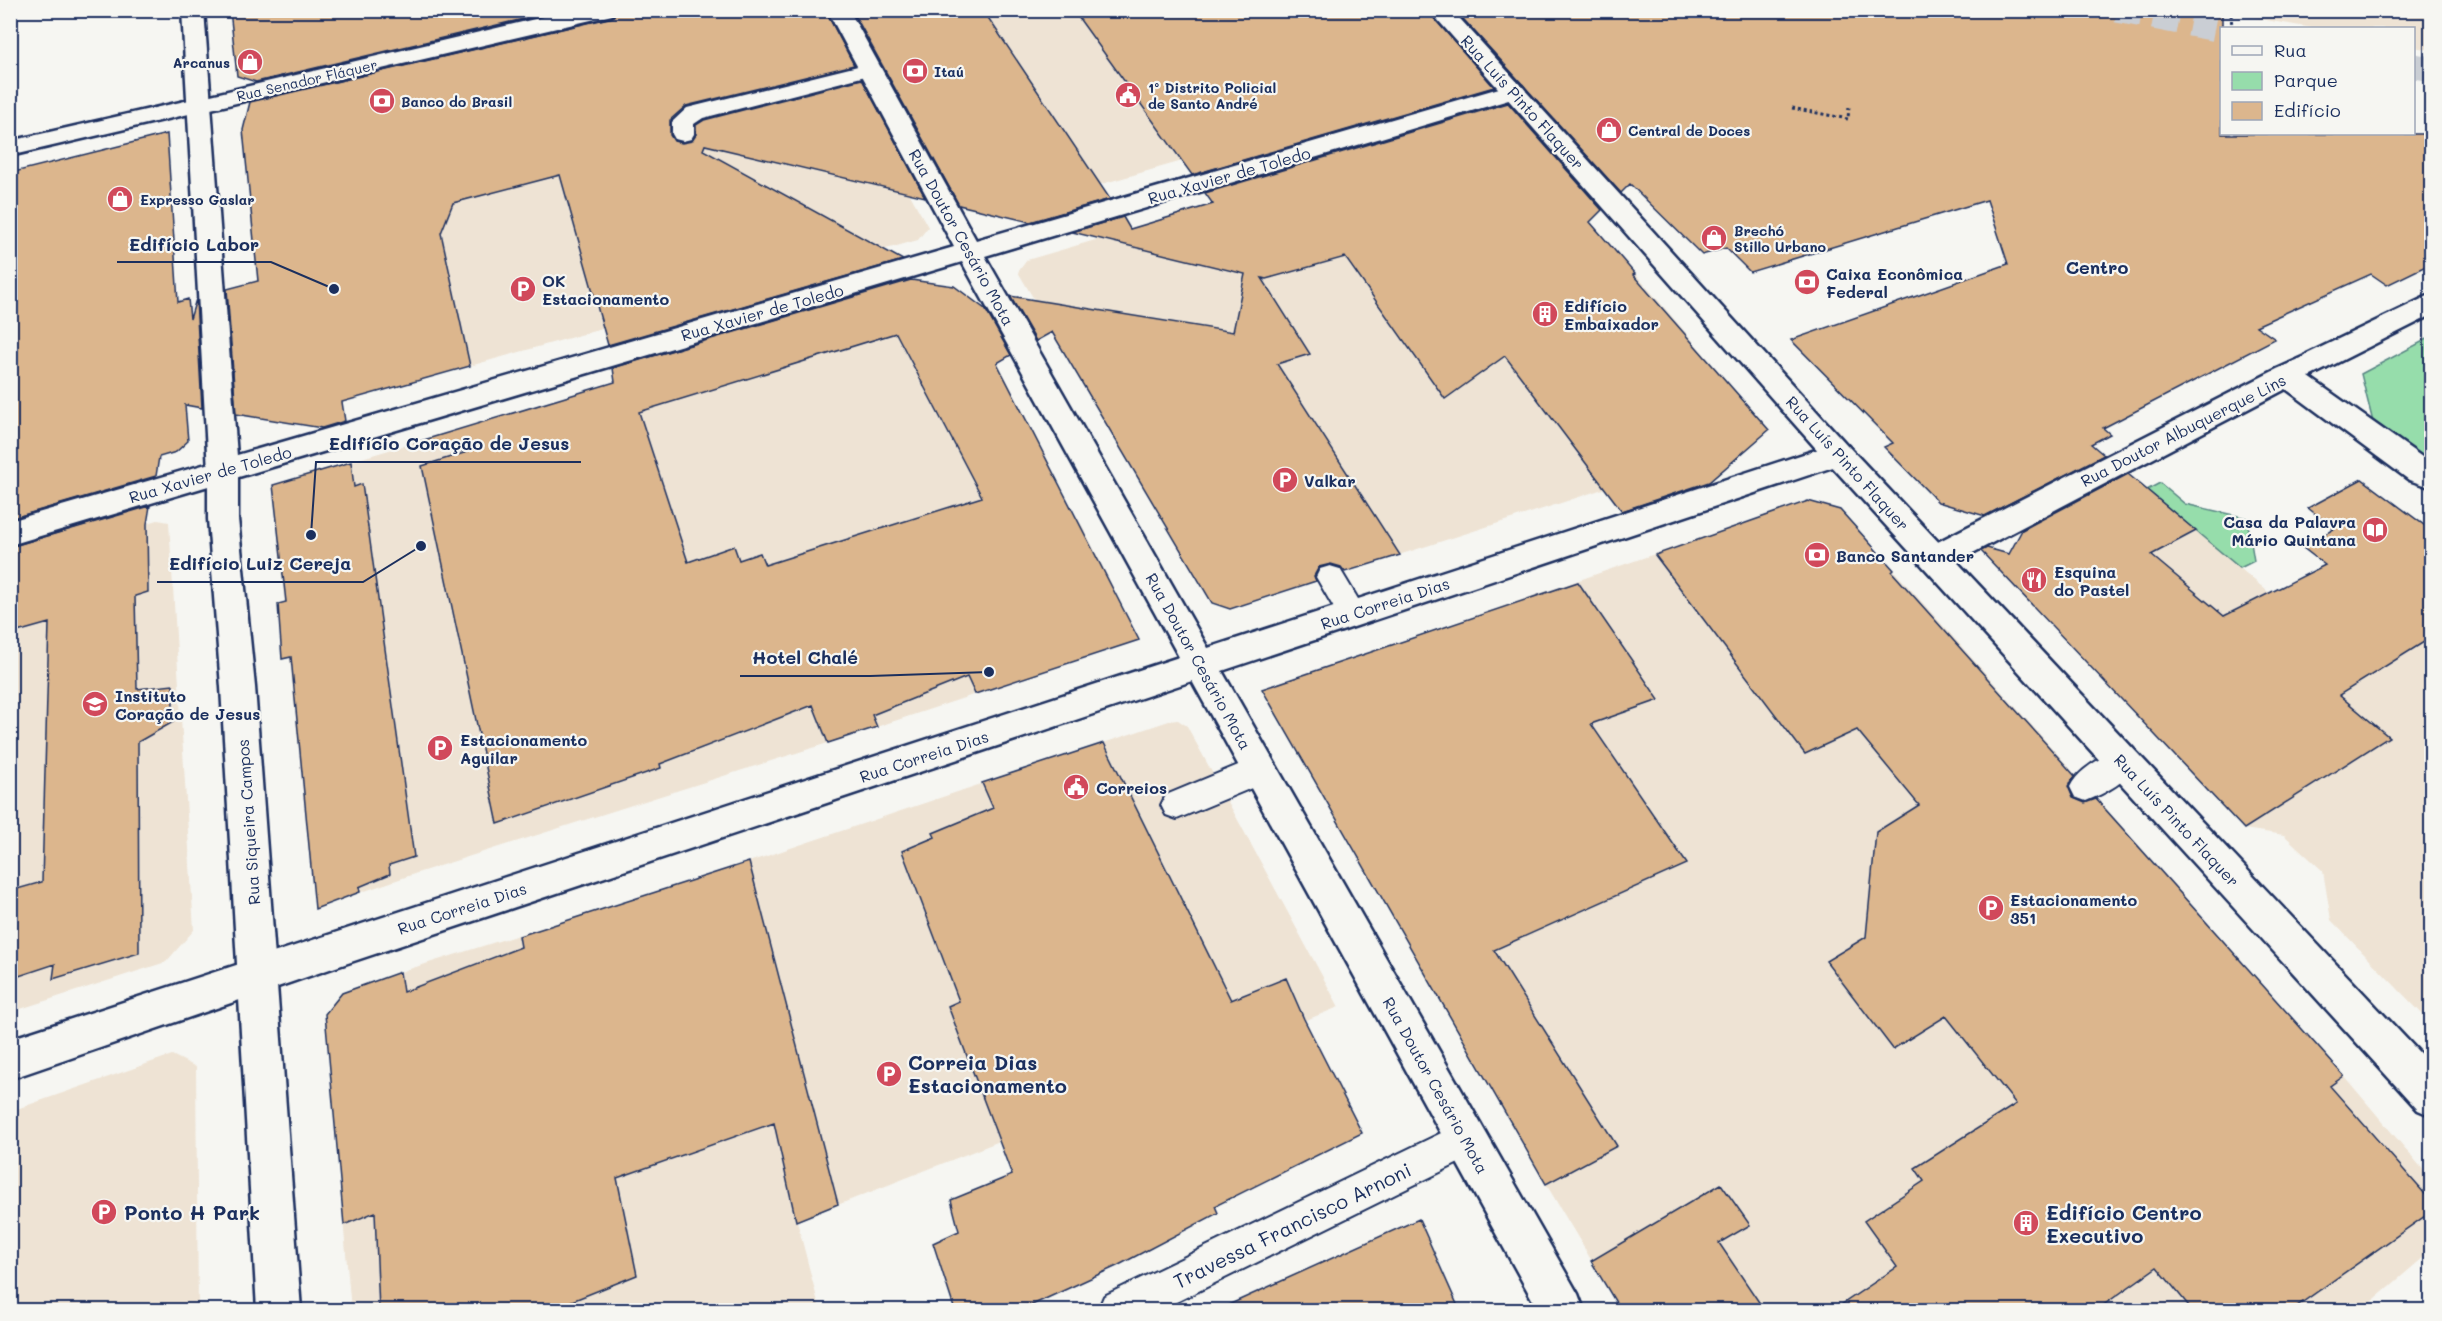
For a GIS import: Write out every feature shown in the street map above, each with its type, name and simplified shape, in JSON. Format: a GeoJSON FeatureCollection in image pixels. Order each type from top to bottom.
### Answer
{"type":"FeatureCollection","features":[{"type":"Feature","properties":{"kind":"street","name":"Rua Siqueira Campos"},"geometry":{"type":"LineString","coordinates":[[193,10],[223,470],[223,519],[239,699],[279,1311]]}},
{"type":"Feature","properties":{"kind":"street","name":"Rua Senador Fláquer"},"geometry":{"type":"LineString","coordinates":[[10,149],[604,10]]}},
{"type":"Feature","properties":{"kind":"street","name":"Rua Doutor Cesário Mota"},"geometry":{"type":"LineString","coordinates":[[838,10],[1562,1311]]}},
{"type":"Feature","properties":{"kind":"street","name":"Rua Luís Pinto Flaquer"},"geometry":{"type":"LineString","coordinates":[[1440,10],[1838,454],[2432,1096]]}},
{"type":"Feature","properties":{"kind":"street","name":"Rua Xavier de Toledo"},"geometry":{"type":"LineString","coordinates":[[10,533],[1514,91]]}},
{"type":"Feature","properties":{"kind":"street","name":"Rua Doutor Albuquerque Lins"},"geometry":{"type":"LineString","coordinates":[[1935,558],[2432,303]]}},
{"type":"Feature","properties":{"kind":"street"},"geometry":{"type":"LineString","coordinates":[[2287,376],[2420,472],[2432,477]]}},
{"type":"Feature","properties":{"kind":"street","name":"Rua Correia Dias"},"geometry":{"type":"LineString","coordinates":[[10,1059],[1838,454]]}},
{"type":"Feature","properties":{"kind":"lane"},"geometry":{"type":"LineString","coordinates":[[683,134],[683,122],[695,113],[870,69]]}},
{"type":"Feature","properties":{"kind":"lane"},"geometry":{"type":"LineString","coordinates":[[1330,577],[1352,614]]}},
{"type":"Feature","properties":{"kind":"lane"},"geometry":{"type":"LineString","coordinates":[[2086,788],[2123,762]]}},
{"type":"Feature","properties":{"kind":"lane"},"geometry":{"type":"LineString","coordinates":[[1177,805],[1260,770]]}},
{"type":"Feature","properties":{"kind":"lane","name":"Travessa Francisco Arnoni"},"geometry":{"type":"LineString","coordinates":[[1118,1311],[1466,1140]]}},
{"type":"Feature","properties":{"kind":"path"},"geometry":{"type":"LineString","coordinates":[[2231,14],[2232,27]]}},
{"type":"Feature","properties":{"kind":"path"},"geometry":{"type":"LineString","coordinates":[[1792,108],[1848,119],[1849,106]]}},
{"type":"Feature","properties":{"kind":"shaded area"},"geometry":{"type":"Polygon","coordinates":[[[866,11],[1399,11],[1253,141],[996,214],[981,210],[866,11]]]}},
{"type":"Feature","properties":{"kind":"shaded area"},"geometry":{"type":"Polygon","coordinates":[[[2213,11],[2431,11],[2431,50],[2415,47],[2415,27],[2306,27],[2213,11]]]}},
{"type":"Feature","properties":{"kind":"shaded area"},"geometry":{"type":"Polygon","coordinates":[[[824,39],[928,227],[918,240],[278,420],[250,342],[244,284],[257,280],[243,130],[250,120],[824,39]]]}},
{"type":"Feature","properties":{"kind":"shaded area"},"geometry":{"type":"Polygon","coordinates":[[[1566,193],[1764,424],[1764,435],[1230,609],[1212,603],[1018,272],[1027,260],[1215,205],[1566,193]]]}},
{"type":"Feature","properties":{"kind":"shaded area"},"geometry":{"type":"Polygon","coordinates":[[[963,294],[1066,501],[1083,527],[1134,630],[1127,644],[327,904],[313,895],[274,495],[288,480],[554,401],[963,294]]]}},
{"type":"Feature","properties":{"kind":"shaded area"},"geometry":{"type":"Polygon","coordinates":[[[2147,490],[2368,676],[2431,636],[2431,1023],[2331,920],[2323,871],[2284,835],[2244,829],[2002,567],[2147,490]]]}},
{"type":"Feature","properties":{"kind":"shaded area"},"geometry":{"type":"Polygon","coordinates":[[[1808,501],[1840,510],[2344,1076],[2431,1179],[2431,1251],[2362,1310],[1621,1310],[1546,1184],[1268,700],[1275,685],[1808,501]]]}},
{"type":"Feature","properties":{"kind":"shaded area","name":"Instituto Coração de Jesus"},"geometry":{"type":"Polygon","coordinates":[[[158,520],[169,522],[194,930],[166,962],[11,1012],[11,564],[158,520]]]}},
{"type":"Feature","properties":{"kind":"shaded area"},"geometry":{"type":"Polygon","coordinates":[[[1178,720],[1187,726],[1339,1007],[797,1221],[820,1310],[351,1310],[325,1014],[342,993],[400,972],[713,874],[1169,721],[1178,720]]]}},
{"type":"Feature","properties":{"kind":"shaded area","name":"Ponto H Park"},"geometry":{"type":"Polygon","coordinates":[[[172,1055],[196,1067],[198,1310],[11,1310],[11,1111],[172,1055]]]}},
{"type":"Feature","properties":{"kind":"green space"},"geometry":{"type":"Polygon","coordinates":[[[2431,337],[2431,463],[2373,422],[2361,374],[2431,337]]]}},
{"type":"Feature","properties":{"kind":"green space"},"geometry":{"type":"Polygon","coordinates":[[[2160,483],[2185,504],[2247,518],[2254,561],[2240,568],[2147,490],[2160,483]]]}},
{"type":"Feature","properties":{"kind":"building"},"geometry":{"type":"Polygon","coordinates":[[[230,10],[561,10],[256,82],[237,76],[230,10]]]}},
{"type":"Feature","properties":{"kind":"building"},"geometry":{"type":"Polygon","coordinates":[[[617,10],[825,10],[854,65],[686,106],[670,120],[670,135],[674,141],[682,143],[692,141],[696,135],[696,125],[704,120],[862,79],[925,197],[705,145],[703,150],[903,260],[608,345],[560,175],[453,203],[441,233],[470,366],[342,402],[345,421],[322,428],[236,414],[227,289],[258,281],[243,130],[250,102],[613,17],[617,10]]]}},
{"type":"Feature","properties":{"kind":"building"},"geometry":{"type":"Polygon","coordinates":[[[852,10],[983,10],[1110,199],[1030,222],[959,205],[852,10]]]}},
{"type":"Feature","properties":{"kind":"building"},"geometry":{"type":"Polygon","coordinates":[[[1073,10],[1427,10],[1494,87],[1192,175],[1073,10]]]}},
{"type":"Feature","properties":{"kind":"building"},"geometry":{"type":"Polygon","coordinates":[[[1455,10],[2222,10],[2220,135],[2432,134],[2432,263],[2387,285],[2371,274],[2256,326],[2275,339],[2103,428],[2110,434],[2091,444],[2104,455],[1985,516],[1938,502],[1884,447],[1893,443],[1791,340],[2008,264],[1987,200],[1750,272],[1726,248],[1702,255],[1630,184],[1621,193],[1455,10]]]}},
{"type":"Feature","properties":{"kind":"building"},"geometry":{"type":"Polygon","coordinates":[[[1508,103],[1602,210],[1590,222],[1635,274],[1633,275],[1769,430],[1709,482],[1622,511],[1505,356],[1445,399],[1345,257],[1266,279],[1262,278],[1310,354],[1277,364],[1400,555],[1345,572],[1341,567],[1331,564],[1319,567],[1314,576],[1316,581],[1230,609],[1212,603],[1052,332],[1036,341],[1010,296],[1233,332],[1245,274],[1072,232],[1123,217],[1130,229],[1213,204],[1205,193],[1508,103]]]}},
{"type":"Feature","properties":{"kind":"building"},"geometry":{"type":"Polygon","coordinates":[[[167,134],[178,302],[188,299],[190,319],[196,299],[202,408],[185,405],[188,441],[176,452],[159,457],[156,476],[10,519],[10,173],[167,134]]]}},
{"type":"Feature","properties":{"kind":"building"},"geometry":{"type":"Polygon","coordinates":[[[911,280],[954,286],[985,309],[1011,355],[997,363],[1139,640],[975,694],[967,677],[872,715],[877,727],[828,743],[813,705],[660,764],[661,768],[498,824],[422,466],[467,452],[414,443],[615,382],[613,368],[911,280]],[[896,333],[639,412],[688,562],[734,546],[739,560],[760,553],[765,565],[982,497],[896,333]]]}},
{"type":"Feature","properties":{"kind":"building"},"geometry":{"type":"Polygon","coordinates":[[[351,462],[354,487],[362,484],[414,857],[389,865],[390,874],[359,887],[360,892],[315,909],[291,657],[282,659],[278,604],[286,602],[273,485],[351,462]]]}},
{"type":"Feature","properties":{"kind":"building"},"geometry":{"type":"Polygon","coordinates":[[[2128,474],[2196,531],[2151,555],[2224,616],[2325,565],[2302,547],[2334,529],[2308,508],[2362,479],[2432,531],[2432,637],[2339,695],[2389,737],[2244,829],[1981,551],[1987,548],[2009,554],[2022,530],[2128,474]]]}},
{"type":"Feature","properties":{"kind":"building"},"geometry":{"type":"Polygon","coordinates":[[[1808,501],[1840,510],[1894,570],[1892,572],[2075,776],[2068,786],[2073,798],[2085,803],[2096,799],[2344,1076],[2330,1086],[2432,1202],[2432,1211],[2290,1311],[2193,1311],[2157,1267],[2095,1311],[1832,1311],[1897,1267],[1864,1221],[1924,1181],[1915,1168],[2016,1104],[1946,1016],[1893,1049],[1826,961],[1866,937],[1876,832],[1919,805],[1857,730],[1805,754],[1655,555],[1808,501]]]}},
{"type":"Feature","properties":{"kind":"building","name":"Instituto Coração de Jesus"},"geometry":{"type":"Polygon","coordinates":[[[150,506],[147,524],[148,592],[135,596],[137,689],[173,685],[173,722],[138,742],[139,953],[53,979],[55,964],[10,979],[10,891],[42,882],[49,623],[10,634],[10,547],[150,506]]]}},
{"type":"Feature","properties":{"kind":"building"},"geometry":{"type":"Polygon","coordinates":[[[1578,582],[1659,700],[1591,724],[1687,864],[1494,950],[1617,1146],[1546,1184],[1262,689],[1578,582]]]}},
{"type":"Feature","properties":{"kind":"building"},"geometry":{"type":"Polygon","coordinates":[[[1104,743],[1231,1000],[1286,978],[1304,1019],[1362,1133],[1215,1206],[1218,1213],[1117,1266],[1019,1311],[955,1311],[933,1243],[959,1231],[951,1200],[1012,1175],[948,1006],[959,1001],[902,851],[935,837],[933,833],[993,808],[982,783],[1104,743]]]}},
{"type":"Feature","properties":{"kind":"building"},"geometry":{"type":"Polygon","coordinates":[[[749,862],[838,1204],[796,1221],[774,1123],[617,1178],[637,1275],[547,1311],[379,1311],[375,1212],[344,1225],[325,1014],[342,993],[400,972],[403,992],[521,947],[519,936],[749,862]]]}},
{"type":"Feature","properties":{"kind":"building"},"geometry":{"type":"Polygon","coordinates":[[[1721,1184],[1750,1225],[1719,1243],[1765,1311],[1621,1311],[1591,1261],[1721,1184]]]}},
{"type":"Feature","properties":{"kind":"building"},"geometry":{"type":"Polygon","coordinates":[[[1419,1219],[1460,1311],[1215,1311],[1419,1219]]]}},
{"type":"Feature","properties":{"kind":"tunnel"},"geometry":{"type":"LineString","coordinates":[[2117,10],[2220,30]]}},
{"type":"Feature","properties":{"kind":"tunnel"},"geometry":{"type":"LineString","coordinates":[[2415,66],[2432,69]]}},
{"type":"Feature","properties":{"kind":"place","name":"Arcanus"},"geometry":{"type":"Point","coordinates":[250,62]}},
{"type":"Feature","properties":{"kind":"place","name":"Itaú"},"geometry":{"type":"Point","coordinates":[915,71]}},
{"type":"Feature","properties":{"kind":"place","name":"1º Distrito Policial de Santo André"},"geometry":{"type":"Point","coordinates":[1128,95]}},
{"type":"Feature","properties":{"kind":"place","name":"Banco do Brasil"},"geometry":{"type":"Point","coordinates":[382,101]}},
{"type":"Feature","properties":{"kind":"place","name":"Central de Doces"},"geometry":{"type":"Point","coordinates":[1609,130]}},
{"type":"Feature","properties":{"kind":"place","name":"Expresso Gaslar"},"geometry":{"type":"Point","coordinates":[120,199]}},
{"type":"Feature","properties":{"kind":"place","name":"Brechó Stillo Urbano"},"geometry":{"type":"Point","coordinates":[1714,238]}},
{"type":"Feature","properties":{"kind":"place","name":"Caixa Econômica Federal"},"geometry":{"type":"Point","coordinates":[1807,282]}},
{"type":"Feature","properties":{"kind":"place","name":"Edifício Labor"},"geometry":{"type":"Point","coordinates":[334,289]}},
{"type":"Feature","properties":{"kind":"place","name":"OK Estacionamento"},"geometry":{"type":"Point","coordinates":[523,289]}},
{"type":"Feature","properties":{"kind":"place","name":"Edifício Embaixador"},"geometry":{"type":"Point","coordinates":[1545,314]}},
{"type":"Feature","properties":{"kind":"place","name":"Valkar"},"geometry":{"type":"Point","coordinates":[1285,480]}},
{"type":"Feature","properties":{"kind":"place","name":"Casa da Palavra Mário Quintana"},"geometry":{"type":"Point","coordinates":[2375,530]}},
{"type":"Feature","properties":{"kind":"place","name":"Edifício Coração de Jesus"},"geometry":{"type":"Point","coordinates":[311,535]}},
{"type":"Feature","properties":{"kind":"place","name":"Edifício Luiz Cereja"},"geometry":{"type":"Point","coordinates":[421,546]}},
{"type":"Feature","properties":{"kind":"place","name":"Banco Santander"},"geometry":{"type":"Point","coordinates":[1817,555]}},
{"type":"Feature","properties":{"kind":"place","name":"Esquina do Pastel"},"geometry":{"type":"Point","coordinates":[2034,580]}},
{"type":"Feature","properties":{"kind":"place","name":"Hotel Chalé"},"geometry":{"type":"Point","coordinates":[989,672]}},
{"type":"Feature","properties":{"kind":"place","name":"Instituto Coração de Jesus"},"geometry":{"type":"Point","coordinates":[95,704]}},
{"type":"Feature","properties":{"kind":"place","name":"Estacionamento Aguilar"},"geometry":{"type":"Point","coordinates":[440,748]}},
{"type":"Feature","properties":{"kind":"place","name":"Correios"},"geometry":{"type":"Point","coordinates":[1076,787]}},
{"type":"Feature","properties":{"kind":"place","name":"Estacionamento 351"},"geometry":{"type":"Point","coordinates":[1991,908]}},
{"type":"Feature","properties":{"kind":"place","name":"Correia Dias Estacionamento"},"geometry":{"type":"Point","coordinates":[889,1074]}},
{"type":"Feature","properties":{"kind":"place","name":"Ponto H Park"},"geometry":{"type":"Point","coordinates":[104,1212]}},
{"type":"Feature","properties":{"kind":"place","name":"Edifício Centro Executivo"},"geometry":{"type":"Point","coordinates":[2026,1223]}},
{"type":"Feature","properties":{"kind":"district","name":"Centro"},"geometry":{"type":"Point","coordinates":[2097,267]}}]}
